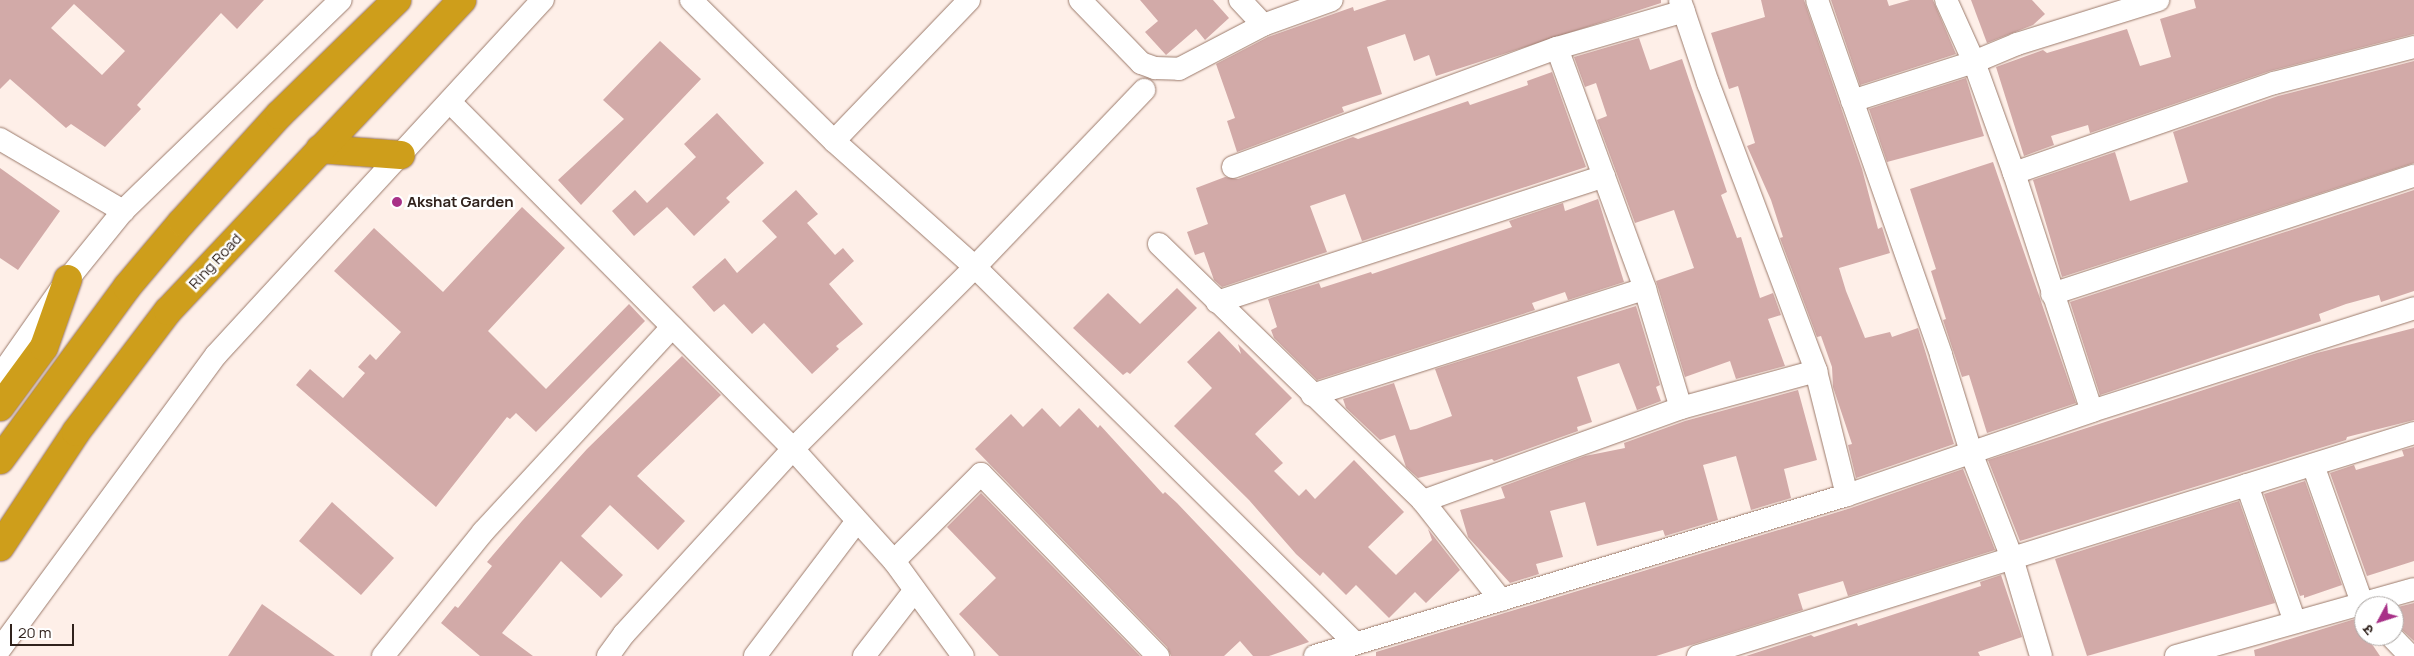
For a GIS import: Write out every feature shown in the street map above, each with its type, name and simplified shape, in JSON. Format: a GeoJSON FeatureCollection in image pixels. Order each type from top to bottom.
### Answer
{"type":"FeatureCollection","features":[{"type":"Feature","properties":{"kind":"highway"},"geometry":{"type":"LineString","coordinates":[[0,460],[127,287],[182,222],[279,115],[397,0]]}},
{"type":"Feature","properties":{"kind":"highway","name":"Ring Road"},"geometry":{"type":"LineString","coordinates":[[0,547],[76,432],[168,311],[461,1]]}},
{"type":"Feature","properties":{"kind":"highway"},"geometry":{"type":"LineString","coordinates":[[320,149],[401,156]]}},
{"type":"Feature","properties":{"kind":"highway"},"geometry":{"type":"LineString","coordinates":[[0,407],[44,346],[68,279]]}},
{"type":"Feature","properties":{"kind":"street"},"geometry":{"type":"LineString","coordinates":[[0,376],[68,279],[123,211],[340,0]]}},
{"type":"Feature","properties":{"kind":"street"},"geometry":{"type":"LineString","coordinates":[[0,649],[216,355],[543,0]]}},
{"type":"Feature","properties":{"kind":"street"},"geometry":{"type":"LineString","coordinates":[[691,0],[834,142],[975,268],[1354,642]]}},
{"type":"Feature","properties":{"kind":"street"},"geometry":{"type":"LineString","coordinates":[[834,142],[969,0]]}},
{"type":"Feature","properties":{"kind":"street"},"geometry":{"type":"LineString","coordinates":[[1080,0],[1141,62],[1154,68],[1179,69],[1263,25],[1332,0]]}},
{"type":"Feature","properties":{"kind":"street"},"geometry":{"type":"LineString","coordinates":[[1240,0],[1263,25]]}},
{"type":"Feature","properties":{"kind":"street"},"geometry":{"type":"LineString","coordinates":[[1817,0],[1941,355],[1972,455],[2012,558],[2040,656]]}},
{"type":"Feature","properties":{"kind":"street"},"geometry":{"type":"LineString","coordinates":[[1946,0],[1974,62],[2014,173],[2052,294],[2092,411]]}},
{"type":"Feature","properties":{"kind":"street"},"geometry":{"type":"LineString","coordinates":[[1852,101],[1974,62],[2016,44],[2158,0]]}},
{"type":"Feature","properties":{"kind":"street"},"geometry":{"type":"LineString","coordinates":[[1233,166],[1557,48],[1682,6],[1816,371],[1847,495]]}},
{"type":"Feature","properties":{"kind":"street"},"geometry":{"type":"LineString","coordinates":[[2014,173],[2274,83],[2414,47]]}},
{"type":"Feature","properties":{"kind":"street"},"geometry":{"type":"LineString","coordinates":[[1557,48],[1645,289],[1681,408]]}},
{"type":"Feature","properties":{"kind":"street"},"geometry":{"type":"LineString","coordinates":[[608,656],[624,634],[792,449],[975,268],[1144,90]]}},
{"type":"Feature","properties":{"kind":"street"},"geometry":{"type":"LineString","coordinates":[[450,102],[792,449],[894,562],[963,656]]}},
{"type":"Feature","properties":{"kind":"street"},"geometry":{"type":"LineString","coordinates":[[0,139],[123,211]]}},
{"type":"Feature","properties":{"kind":"street"},"geometry":{"type":"LineString","coordinates":[[1217,302],[1604,176]]}},
{"type":"Feature","properties":{"kind":"street"},"geometry":{"type":"LineString","coordinates":[[2052,294],[2414,176]]}},
{"type":"Feature","properties":{"kind":"street"},"geometry":{"type":"LineString","coordinates":[[1159,244],[1423,501],[1501,600]]}},
{"type":"Feature","properties":{"kind":"street"},"geometry":{"type":"LineString","coordinates":[[1312,395],[1645,289]]}},
{"type":"Feature","properties":{"kind":"street"},"geometry":{"type":"LineString","coordinates":[[1315,656],[1354,642],[1501,600],[1847,495],[1972,455],[2092,411],[2414,308]]}},
{"type":"Feature","properties":{"kind":"street"},"geometry":{"type":"LineString","coordinates":[[383,656],[482,532],[672,326]]}},
{"type":"Feature","properties":{"kind":"street"},"geometry":{"type":"LineString","coordinates":[[1423,501],[1681,408],[1816,371]]}},
{"type":"Feature","properties":{"kind":"street"},"geometry":{"type":"LineString","coordinates":[[1698,656],[2414,434]]}},
{"type":"Feature","properties":{"kind":"street"},"geometry":{"type":"LineString","coordinates":[[2313,465],[2359,596]]}},
{"type":"Feature","properties":{"kind":"street"},"geometry":{"type":"LineString","coordinates":[[894,562],[981,474],[1158,656]]}},
{"type":"Feature","properties":{"kind":"street"},"geometry":{"type":"LineString","coordinates":[[2247,485],[2295,622]]}},
{"type":"Feature","properties":{"kind":"street"},"geometry":{"type":"LineString","coordinates":[[755,656],[857,521]]}},
{"type":"Feature","properties":{"kind":"street"},"geometry":{"type":"LineString","coordinates":[[2393,596],[2414,589]]}},
{"type":"Feature","properties":{"kind":"street"},"geometry":{"type":"LineString","coordinates":[[864,656],[916,590]]}},
{"type":"Feature","properties":{"kind":"street"},"geometry":{"type":"LineString","coordinates":[[2176,656],[2295,622],[2354,608]]}},
{"type":"Feature","properties":{"kind":"street"},"geometry":{"type":"LineString","coordinates":[[2400,646],[2410,656]]}},
{"type":"Feature","properties":{"kind":"building"},"geometry":{"type":"Polygon","coordinates":[[[0,0],[264,0],[237,29],[221,13],[137,105],[141,109],[105,147],[71,124],[66,128],[10,79],[0,89],[0,0]],[[74,4],[51,28],[102,75],[125,51],[74,4]]]}},
{"type":"Feature","properties":{"kind":"building"},"geometry":{"type":"Polygon","coordinates":[[[1140,0],[1213,0],[1229,18],[1205,40],[1196,29],[1166,55],[1145,32],[1158,21],[1140,0]]]}},
{"type":"Feature","properties":{"kind":"building"},"geometry":{"type":"Polygon","coordinates":[[[1387,0],[1661,0],[1661,3],[1436,76],[1429,55],[1414,61],[1405,34],[1367,47],[1382,94],[1342,107],[1344,112],[1237,152],[1227,121],[1235,118],[1216,64],[1268,37],[1353,7],[1354,11],[1387,0]]]}},
{"type":"Feature","properties":{"kind":"building"},"geometry":{"type":"Polygon","coordinates":[[[1761,0],[1804,0],[1862,169],[1878,229],[1882,227],[1890,253],[1839,268],[1846,291],[1865,338],[1890,332],[1892,337],[1918,328],[1954,444],[1856,478],[1848,445],[1852,444],[1833,387],[1832,367],[1821,336],[1817,337],[1780,238],[1783,237],[1771,200],[1747,146],[1755,143],[1738,86],[1729,89],[1711,33],[1765,17],[1761,0]]]}},
{"type":"Feature","properties":{"kind":"building"},"geometry":{"type":"Polygon","coordinates":[[[1831,0],[1887,0],[1889,6],[1910,0],[1933,0],[1956,54],[1860,85],[1831,0]]]}},
{"type":"Feature","properties":{"kind":"building"},"geometry":{"type":"Polygon","coordinates":[[[1971,0],[2032,0],[2045,14],[2033,25],[1987,43],[1971,0]]]}},
{"type":"Feature","properties":{"kind":"building"},"geometry":{"type":"Polygon","coordinates":[[[2194,0],[2414,0],[2414,34],[2270,71],[2090,133],[2088,125],[2051,136],[2054,145],[2024,156],[1996,67],[2043,50],[2047,53],[2127,29],[2140,66],[2171,57],[2160,19],[2196,8],[2194,0]]]}},
{"type":"Feature","properties":{"kind":"building"},"geometry":{"type":"Polygon","coordinates":[[[1639,38],[1650,70],[1682,59],[1727,192],[1721,195],[1737,238],[1741,237],[1760,298],[1773,293],[1781,315],[1768,319],[1785,366],[1736,379],[1730,361],[1685,377],[1656,281],[1694,268],[1674,210],[1635,223],[1597,120],[1607,116],[1596,83],[1585,87],[1574,57],[1639,38]]]}},
{"type":"Feature","properties":{"kind":"building"},"geometry":{"type":"Polygon","coordinates":[[[660,41],[701,79],[581,205],[558,180],[624,119],[603,100],[660,41]]]}},
{"type":"Feature","properties":{"kind":"building"},"geometry":{"type":"Polygon","coordinates":[[[2414,61],[2414,163],[2062,277],[2033,180],[2115,152],[2130,201],[2188,182],[2173,132],[2278,96],[2414,61]]]}},
{"type":"Feature","properties":{"kind":"building"},"geometry":{"type":"Polygon","coordinates":[[[1552,72],[1586,167],[1362,241],[1345,194],[1310,206],[1327,252],[1222,287],[1214,280],[1204,252],[1195,255],[1187,232],[1208,224],[1196,188],[1225,177],[1238,179],[1353,137],[1358,139],[1468,101],[1470,105],[1528,85],[1527,81],[1552,72]]]}},
{"type":"Feature","properties":{"kind":"building"},"geometry":{"type":"Polygon","coordinates":[[[1966,78],[1984,136],[1887,162],[1869,109],[1966,78]]]}},
{"type":"Feature","properties":{"kind":"building"},"geometry":{"type":"Polygon","coordinates":[[[717,113],[764,163],[726,198],[730,202],[694,236],[667,207],[634,236],[612,211],[635,190],[647,203],[696,157],[684,144],[717,113]]]}},
{"type":"Feature","properties":{"kind":"building"},"geometry":{"type":"Polygon","coordinates":[[[1993,162],[2076,403],[1987,433],[1969,375],[1962,377],[1943,320],[1946,319],[1931,271],[1936,269],[1910,189],[1993,162]]]}},
{"type":"Feature","properties":{"kind":"building"},"geometry":{"type":"Polygon","coordinates":[[[0,168],[60,211],[18,270],[0,258],[0,168]]]}},
{"type":"Feature","properties":{"kind":"building"},"geometry":{"type":"Polygon","coordinates":[[[796,190],[818,214],[807,223],[835,255],[843,248],[854,261],[829,284],[863,324],[836,346],[839,349],[812,374],[764,323],[752,334],[724,304],[714,312],[692,287],[725,258],[737,273],[777,237],[762,221],[796,190]]]}},
{"type":"Feature","properties":{"kind":"building"},"geometry":{"type":"Polygon","coordinates":[[[2414,190],[2414,291],[2381,302],[2379,295],[2346,304],[2319,314],[2321,321],[2100,395],[2070,302],[2414,190]]]}},
{"type":"Feature","properties":{"kind":"building"},"geometry":{"type":"Polygon","coordinates":[[[1598,199],[1624,282],[1568,300],[1565,292],[1532,303],[1535,310],[1317,380],[1274,338],[1271,330],[1277,327],[1268,299],[1319,283],[1321,288],[1371,272],[1372,274],[1512,227],[1509,221],[1563,203],[1565,211],[1598,199]]]}},
{"type":"Feature","properties":{"kind":"building"},"geometry":{"type":"Polygon","coordinates":[[[522,207],[565,248],[488,331],[546,389],[629,304],[645,321],[536,432],[516,413],[510,419],[507,417],[436,507],[296,385],[310,369],[343,398],[365,373],[358,367],[370,354],[376,360],[401,332],[334,271],[374,228],[443,292],[522,207]]]}},
{"type":"Feature","properties":{"kind":"building"},"geometry":{"type":"Polygon","coordinates":[[[1177,288],[1197,308],[1130,374],[1127,372],[1123,375],[1073,328],[1108,293],[1140,324],[1177,288]]]}},
{"type":"Feature","properties":{"kind":"building"},"geometry":{"type":"Polygon","coordinates":[[[1636,306],[1660,385],[1656,387],[1661,401],[1637,410],[1619,363],[1577,377],[1592,422],[1577,427],[1578,431],[1494,461],[1492,459],[1418,478],[1406,467],[1395,435],[1380,440],[1346,408],[1343,399],[1394,383],[1410,430],[1416,429],[1452,416],[1435,369],[1636,306]]]}},
{"type":"Feature","properties":{"kind":"building"},"geometry":{"type":"Polygon","coordinates":[[[2414,328],[2414,420],[2347,437],[2346,440],[2020,541],[1988,460],[2317,353],[2414,328]]]}},
{"type":"Feature","properties":{"kind":"building"},"geometry":{"type":"Polygon","coordinates":[[[1219,331],[1241,354],[1238,344],[1292,398],[1255,434],[1283,463],[1274,471],[1299,496],[1306,489],[1315,499],[1354,460],[1404,512],[1368,547],[1396,575],[1432,540],[1428,529],[1460,570],[1426,603],[1415,592],[1389,618],[1356,585],[1346,595],[1323,572],[1320,576],[1296,554],[1249,500],[1174,426],[1212,388],[1187,362],[1219,331]]]}},
{"type":"Feature","properties":{"kind":"building"},"geometry":{"type":"Polygon","coordinates":[[[682,356],[721,395],[637,476],[685,521],[658,550],[610,505],[581,536],[623,575],[601,598],[561,561],[502,633],[533,656],[480,656],[441,623],[455,606],[458,608],[492,566],[487,562],[522,521],[587,449],[682,356]]]}},
{"type":"Feature","properties":{"kind":"building"},"geometry":{"type":"Polygon","coordinates":[[[1798,390],[1817,460],[1784,469],[1791,498],[1751,510],[1736,456],[1703,465],[1718,520],[1665,536],[1663,530],[1597,546],[1585,502],[1550,511],[1563,557],[1536,564],[1539,574],[1510,583],[1468,537],[1460,510],[1505,498],[1501,487],[1585,456],[1625,448],[1624,443],[1685,421],[1798,390]]]}},
{"type":"Feature","properties":{"kind":"building"},"geometry":{"type":"Polygon","coordinates":[[[1042,408],[1060,427],[1079,408],[1098,428],[1100,425],[1163,494],[1165,492],[1177,503],[1309,642],[1269,656],[1253,656],[1240,641],[1224,656],[1171,656],[1167,647],[975,449],[1011,414],[1023,427],[1042,408]]]}},
{"type":"Feature","properties":{"kind":"building"},"geometry":{"type":"Polygon","coordinates":[[[2414,447],[2414,561],[2367,576],[2330,473],[2354,465],[2356,470],[2404,456],[2402,450],[2414,447]]]}},
{"type":"Feature","properties":{"kind":"building"},"geometry":{"type":"Polygon","coordinates":[[[1963,469],[1995,550],[1848,596],[1843,581],[1798,594],[1803,610],[1656,656],[1376,656],[1376,652],[1851,508],[1963,469]]]}},
{"type":"Feature","properties":{"kind":"building"},"geometry":{"type":"Polygon","coordinates":[[[2305,481],[2342,585],[2304,598],[2304,595],[2300,596],[2264,494],[2305,481]]]}},
{"type":"Feature","properties":{"kind":"building"},"geometry":{"type":"Polygon","coordinates":[[[981,493],[1140,656],[999,656],[959,614],[996,578],[947,527],[981,493]]]}},
{"type":"Feature","properties":{"kind":"building"},"geometry":{"type":"Polygon","coordinates":[[[2239,501],[2275,603],[2087,656],[2055,559],[2239,501]]]}},
{"type":"Feature","properties":{"kind":"building"},"geometry":{"type":"Polygon","coordinates":[[[332,502],[394,558],[361,595],[299,541],[332,502]]]}},
{"type":"Feature","properties":{"kind":"building"},"geometry":{"type":"Polygon","coordinates":[[[2001,575],[2022,637],[1978,652],[1980,656],[1746,656],[1811,635],[1814,637],[1857,623],[1858,626],[1981,586],[1980,582],[2001,575]]]}},
{"type":"Feature","properties":{"kind":"building"},"geometry":{"type":"Polygon","coordinates":[[[2414,603],[2414,641],[2404,632],[2404,606],[2414,603]]]}},
{"type":"Feature","properties":{"kind":"building"},"geometry":{"type":"Polygon","coordinates":[[[262,604],[335,656],[228,656],[262,604]]]}},
{"type":"Feature","properties":{"kind":"building"},"geometry":{"type":"Polygon","coordinates":[[[2354,619],[2354,646],[2373,646],[2380,656],[2255,656],[2254,650],[2354,619]]]}},
{"type":"Feature","properties":{"kind":"place","name":"Akshat Garden"},"geometry":{"type":"Point","coordinates":[397,202]}}]}
